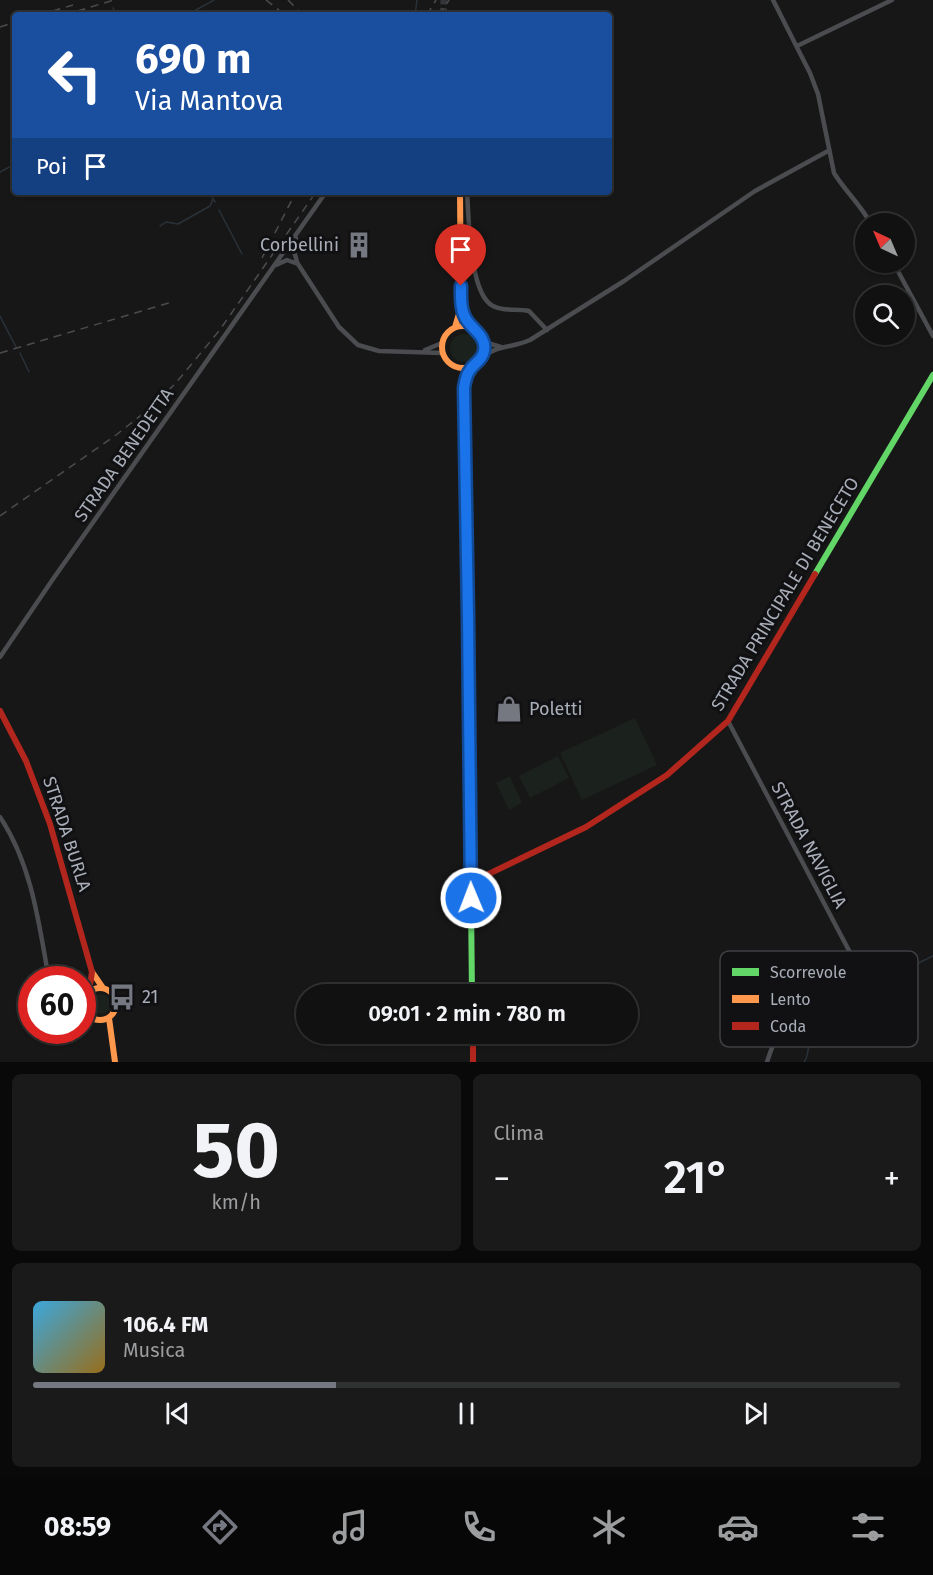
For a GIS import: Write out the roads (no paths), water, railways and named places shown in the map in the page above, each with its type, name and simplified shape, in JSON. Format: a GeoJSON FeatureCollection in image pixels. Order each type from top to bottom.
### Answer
{"type":"FeatureCollection","features":[{"type":"Feature","properties":{"kind":"main road"},"geometry":{"type":"LineString","coordinates":[[460,195],[461,307],[455,327],[446,334],[442,343],[442,353],[454,366],[471,367]]}},
{"type":"Feature","properties":{"kind":"main road"},"geometry":{"type":"LineString","coordinates":[[461,307],[471,327],[478,332],[484,342],[481,359],[471,367],[464,388],[472,984]]}},
{"type":"Feature","properties":{"kind":"main road"},"geometry":{"type":"LineString","coordinates":[[455,327],[471,327]]}},
{"type":"Feature","properties":{"kind":"main road"},"geometry":{"type":"LineString","coordinates":[[454,366],[464,388]]}},
{"type":"Feature","properties":{"kind":"main road","name":"STRADA PRINCIPALE DI BENECETO"},"geometry":{"type":"LineString","coordinates":[[470,883],[586,827],[667,775],[728,721],[933,375]]}},
{"type":"Feature","properties":{"kind":"main road","name":"STRADA BURLA"},"geometry":{"type":"LineString","coordinates":[[0,711],[26,761],[47,816],[90,966]]}},
{"type":"Feature","properties":{"kind":"main road","name":"STRADA BURLA"},"geometry":{"type":"LineString","coordinates":[[96,977],[104,988],[112,992],[117,1001],[115,1011],[109,1018],[115,1062]]}},
{"type":"Feature","properties":{"kind":"main road"},"geometry":{"type":"LineString","coordinates":[[96,989],[104,988]]}},
{"type":"Feature","properties":{"kind":"main road"},"geometry":{"type":"LineString","coordinates":[[96,1019],[109,1018]]}},
{"type":"Feature","properties":{"kind":"main road","name":"STRADA BURLA"},"geometry":{"type":"LineString","coordinates":[[96,1020],[110,1036]]}},
{"type":"Feature","properties":{"kind":"main road"},"geometry":{"type":"LineString","coordinates":[[473,1044],[473,1062]]}},
{"type":"Feature","properties":{"kind":"street"},"geometry":{"type":"LineString","coordinates":[[773,0],[818,94],[834,173],[840,184],[866,213]]}},
{"type":"Feature","properties":{"kind":"street"},"geometry":{"type":"LineString","coordinates":[[797,46],[891,0]]}},
{"type":"Feature","properties":{"kind":"street"},"geometry":{"type":"LineString","coordinates":[[484,342],[501,347],[519,345],[624,281],[756,191],[828,151]]}},
{"type":"Feature","properties":{"kind":"street","name":"STRADA BENEDETTA"},"geometry":{"type":"LineString","coordinates":[[0,657],[324,195]]}},
{"type":"Feature","properties":{"kind":"street"},"geometry":{"type":"LineString","coordinates":[[467,195],[477,281],[486,302],[496,308],[529,311],[546,330]]}},
{"type":"Feature","properties":{"kind":"street","name":"STRADA BENEDETTA"},"geometry":{"type":"LineString","coordinates":[[271,268],[287,260],[294,251],[294,243],[299,230]]}},
{"type":"Feature","properties":{"kind":"street","name":"STRADA BENEDETTA"},"geometry":{"type":"LineString","coordinates":[[287,260],[285,253],[289,244]]}},
{"type":"Feature","properties":{"kind":"street"},"geometry":{"type":"LineString","coordinates":[[294,251],[298,264],[339,327],[358,345],[379,351],[442,353]]}},
{"type":"Feature","properties":{"kind":"street"},"geometry":{"type":"LineString","coordinates":[[287,260],[298,264]]}},
{"type":"Feature","properties":{"kind":"street"},"geometry":{"type":"LineString","coordinates":[[898,273],[933,336]]}},
{"type":"Feature","properties":{"kind":"street"},"geometry":{"type":"LineString","coordinates":[[423,351],[442,343]]}},
{"type":"Feature","properties":{"kind":"street"},"geometry":{"type":"LineString","coordinates":[[481,359],[501,347]]}},
{"type":"Feature","properties":{"kind":"street","name":"STRADA NAVIGLIA"},"geometry":{"type":"LineString","coordinates":[[728,721],[851,951]]}},
{"type":"Feature","properties":{"kind":"street"},"geometry":{"type":"LineString","coordinates":[[0,817],[28,880],[39,916],[47,966]]}},
{"type":"Feature","properties":{"kind":"street"},"geometry":{"type":"LineString","coordinates":[[767,1062],[773,1047]]}},
{"type":"Feature","properties":{"kind":"waterway"},"geometry":{"type":"LineString","coordinates":[[192,12],[214,0]]}},
{"type":"Feature","properties":{"kind":"waterway"},"geometry":{"type":"LineString","coordinates":[[415,12],[417,0]]}},
{"type":"Feature","properties":{"kind":"waterway"},"geometry":{"type":"LineString","coordinates":[[113,8],[115,12]]}},
{"type":"Feature","properties":{"kind":"waterway"},"geometry":{"type":"LineString","coordinates":[[0,172],[12,166]]}},
{"type":"Feature","properties":{"kind":"waterway"},"geometry":{"type":"LineString","coordinates":[[211,195],[215,202]]}},
{"type":"Feature","properties":{"kind":"waterway"},"geometry":{"type":"LineString","coordinates":[[160,226],[166,222],[178,224],[210,206],[213,199]]}},
{"type":"Feature","properties":{"kind":"waterway"},"geometry":{"type":"LineString","coordinates":[[219,210],[242,254]]}},
{"type":"Feature","properties":{"kind":"waterway"},"geometry":{"type":"LineString","coordinates":[[0,316],[16,347]]}},
{"type":"Feature","properties":{"kind":"waterway"},"geometry":{"type":"LineString","coordinates":[[20,353],[29,372]]}},
{"type":"Feature","properties":{"kind":"waterway"},"geometry":{"type":"LineString","coordinates":[[918,963],[933,956]]}},
{"type":"Feature","properties":{"kind":"waterway"},"geometry":{"type":"LineString","coordinates":[[804,1062],[809,1047]]}},
{"type":"Feature","properties":{"kind":"tunnel"},"geometry":{"type":"LineString","coordinates":[[443,12],[444,0]]}},
{"type":"Feature","properties":{"kind":"railway"},"geometry":{"type":"LineString","coordinates":[[74,12],[114,0]]}},
{"type":"Feature","properties":{"kind":"railway"},"geometry":{"type":"LineString","coordinates":[[266,0],[281,12]]}},
{"type":"Feature","properties":{"kind":"railway"},"geometry":{"type":"LineString","coordinates":[[288,0],[300,12]]}},
{"type":"Feature","properties":{"kind":"railway"},"geometry":{"type":"LineString","coordinates":[[429,12],[436,0]]}},
{"type":"Feature","properties":{"kind":"railway"},"geometry":{"type":"LineString","coordinates":[[441,12],[449,0]]}},
{"type":"Feature","properties":{"kind":"railway"},"geometry":{"type":"LineString","coordinates":[[49,12],[73,5]]}},
{"type":"Feature","properties":{"kind":"railway"},"geometry":{"type":"LineString","coordinates":[[0,27],[12,23]]}},
{"type":"Feature","properties":{"kind":"railway"},"geometry":{"type":"LineString","coordinates":[[262,258],[294,195]]}},
{"type":"Feature","properties":{"kind":"railway"},"geometry":{"type":"LineString","coordinates":[[0,516],[116,435],[149,409],[175,384],[219,331],[314,195]]}},
{"type":"Feature","properties":{"kind":"railway"},"geometry":{"type":"LineString","coordinates":[[0,353],[172,302]]}},
{"type":"Feature","properties":{"kind":"place","name":"Corbellini"},"geometry":{"type":"Point","coordinates":[359,245]}},
{"type":"Feature","properties":{"kind":"place","name":"Poletti"},"geometry":{"type":"Point","coordinates":[509,709]}},
{"type":"Feature","properties":{"kind":"place","name":"21"},"geometry":{"type":"Point","coordinates":[122,997]}}]}
